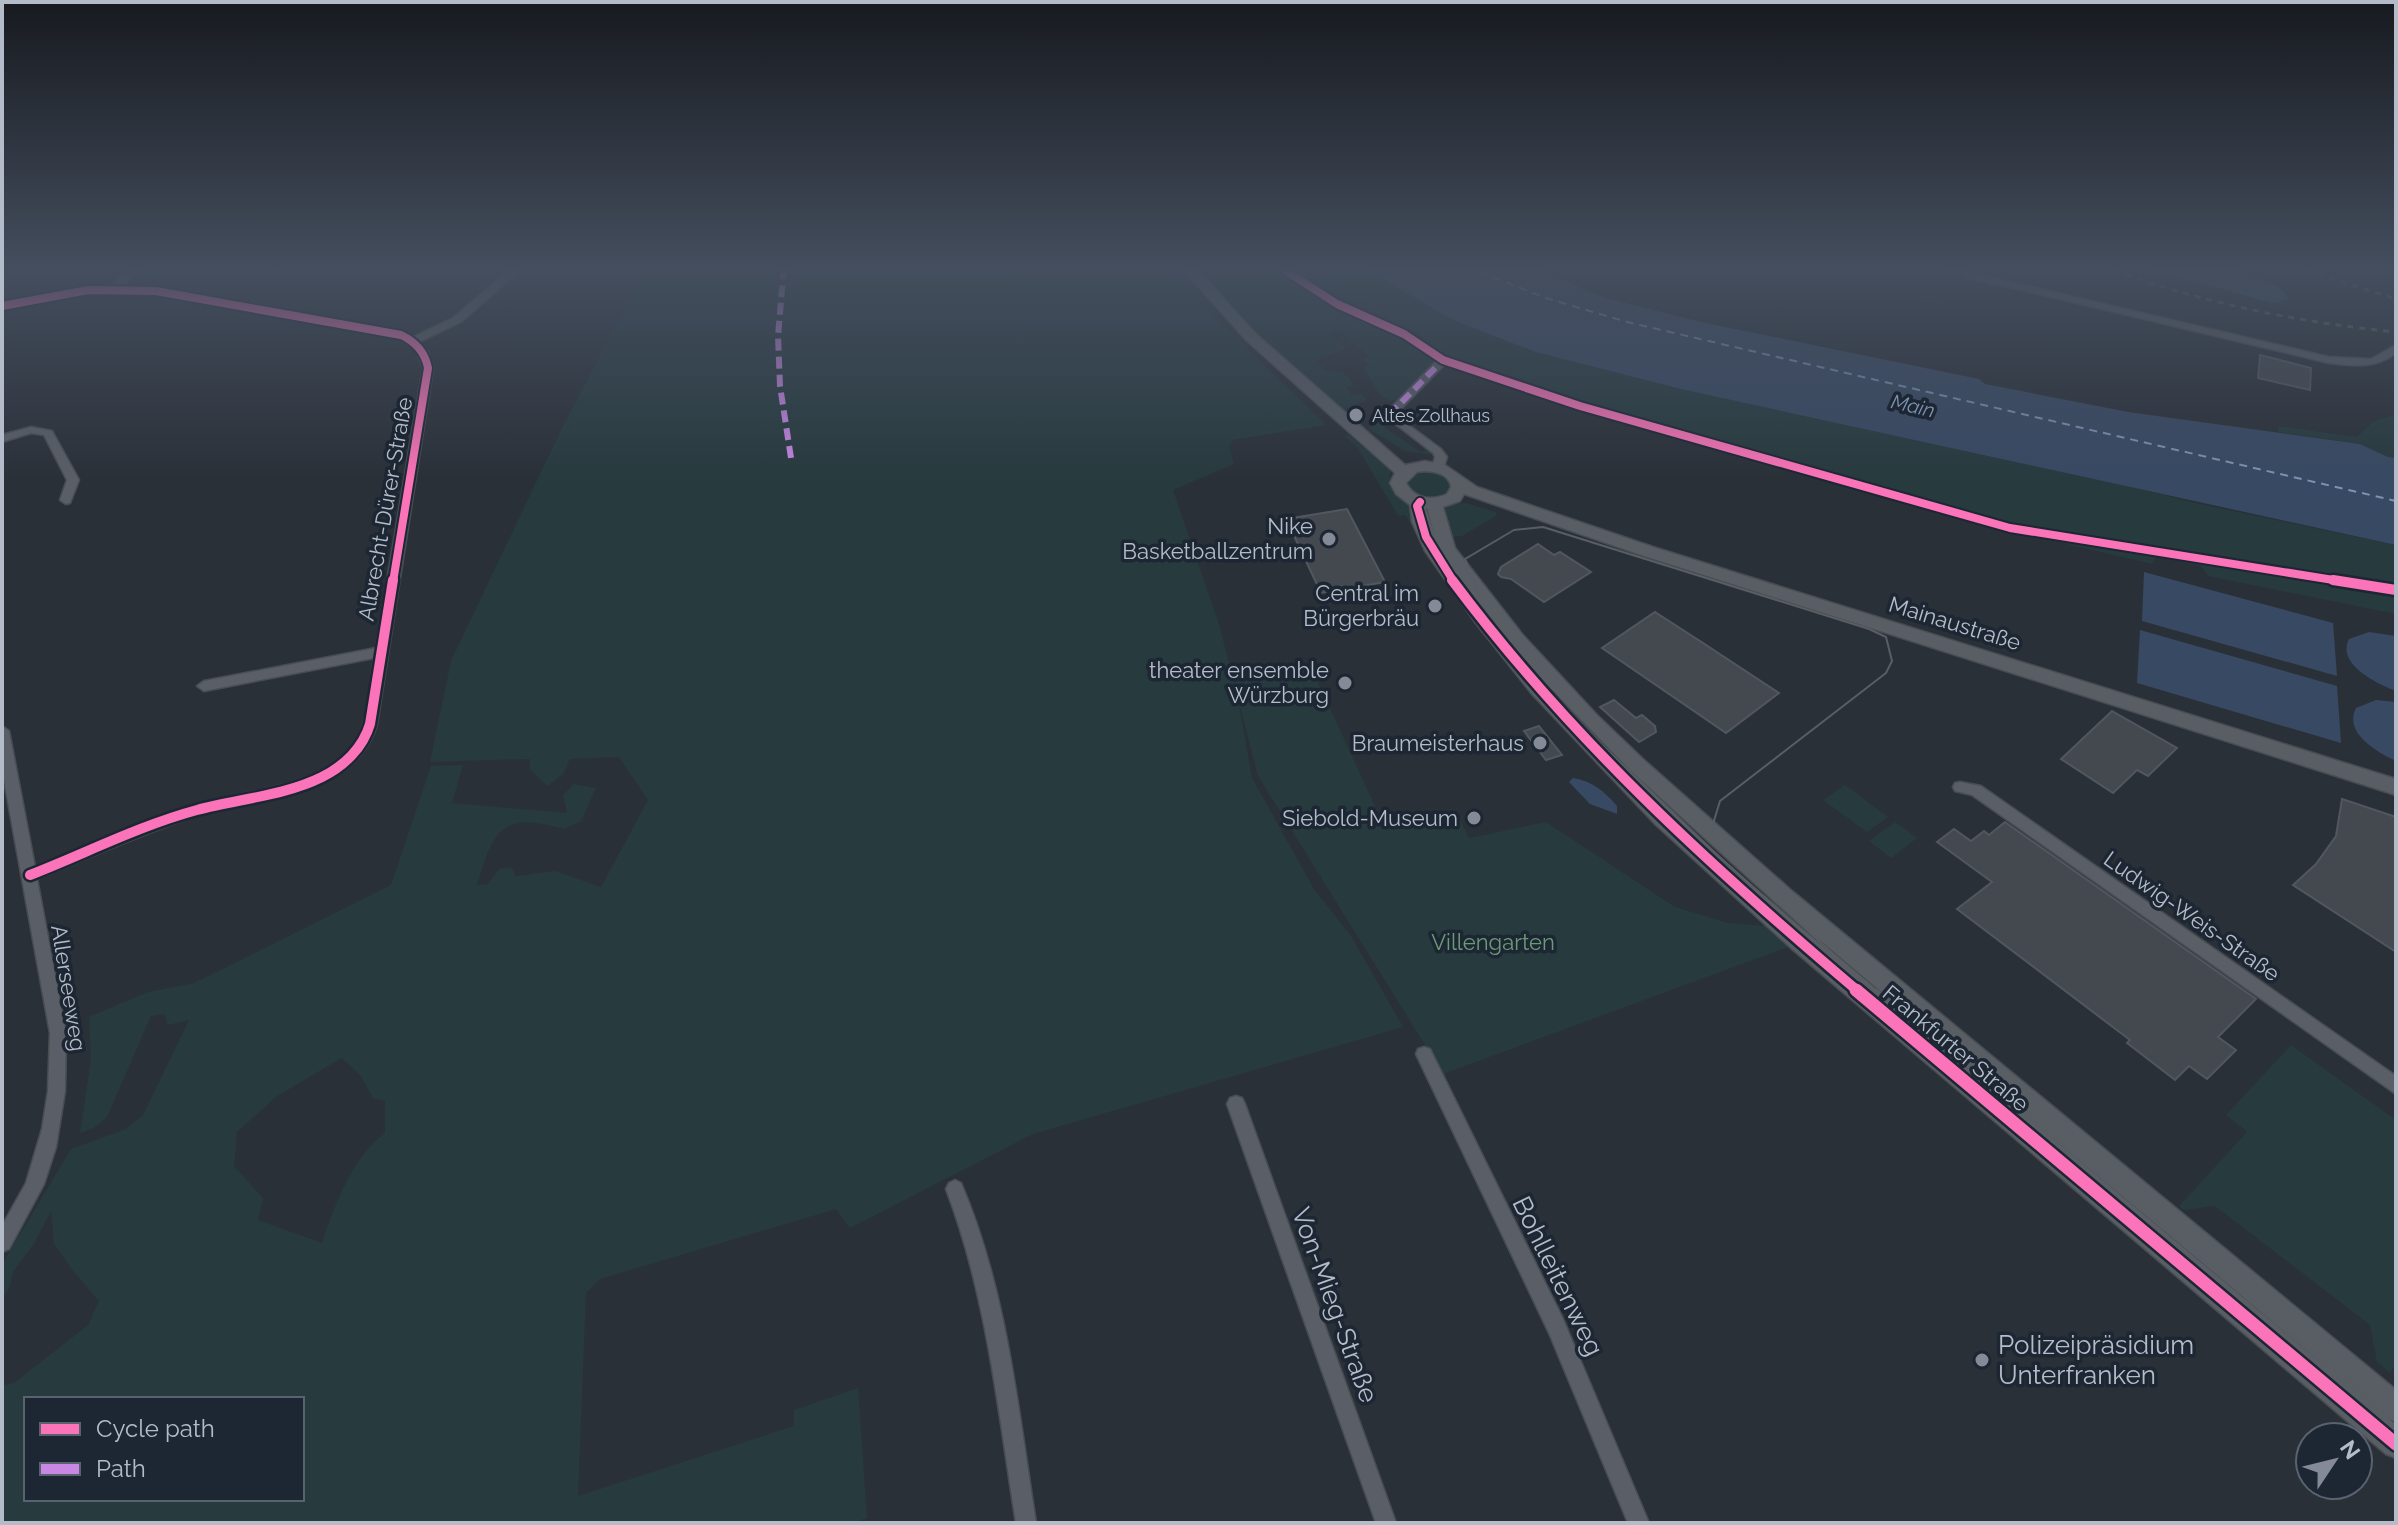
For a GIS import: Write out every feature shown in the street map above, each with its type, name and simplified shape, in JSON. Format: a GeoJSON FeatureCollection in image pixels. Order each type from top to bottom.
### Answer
{"type":"FeatureCollection","features":[{"type":"Feature","properties":{"kind":"street"},"geometry":{"type":"LineString","coordinates":[[404,338],[412,341],[418,338]]}},
{"type":"Feature","properties":{"kind":"street","name":"Frankfurter Straße"},"geometry":{"type":"LineString","coordinates":[[1252,338],[1373,445],[1408,470],[1398,483],[1399,489],[1427,503]]}},
{"type":"Feature","properties":{"kind":"street"},"geometry":{"type":"LineString","coordinates":[[2237,338],[2329,360],[2358,363],[2381,361],[2396,348]]}},
{"type":"Feature","properties":{"kind":"street","name":"Albrecht-Dürer-Straße"},"geometry":{"type":"LineString","coordinates":[[30,875],[194,811],[284,790],[336,769],[355,753],[366,738],[428,374],[427,359],[412,341]]}},
{"type":"Feature","properties":{"kind":"street"},"geometry":{"type":"LineString","coordinates":[[1427,503],[1456,489],[1451,473],[1439,463],[1437,451],[1389,415],[1443,360]]}},
{"type":"Feature","properties":{"kind":"street"},"geometry":{"type":"LineString","coordinates":[[2,439],[30,430],[43,429],[48,433],[73,480],[66,500]]}},
{"type":"Feature","properties":{"kind":"street"},"geometry":{"type":"LineString","coordinates":[[1408,470],[1439,463]]}},
{"type":"Feature","properties":{"kind":"street","name":"Mainaustraße"},"geometry":{"type":"LineString","coordinates":[[1456,489],[1489,504],[1501,503],[2396,787]]}},
{"type":"Feature","properties":{"kind":"street","name":"Frankfurter Straße"},"geometry":{"type":"LineString","coordinates":[[1427,503],[1417,506],[1425,539],[1520,656],[1582,724],[1780,926],[2396,1444]]}},
{"type":"Feature","properties":{"kind":"street"},"geometry":{"type":"LineString","coordinates":[[204,686],[381,652]]}},
{"type":"Feature","properties":{"kind":"street","name":"Allerseeweg"},"geometry":{"type":"LineString","coordinates":[[2,731],[14,811],[30,875],[58,1033],[59,1081],[51,1127],[35,1185],[2,1243]]}},
{"type":"Feature","properties":{"kind":"street","name":"Frankfurter Straße"},"geometry":{"type":"LineString","coordinates":[[1629,771],[2043,1110],[2396,1408]]}},
{"type":"Feature","properties":{"kind":"street","name":"Ludwig-Weis-Straße"},"geometry":{"type":"LineString","coordinates":[[1960,787],[1976,790],[2396,1086]]}},
{"type":"Feature","properties":{"kind":"street","name":"Frankfurter Straße"},"geometry":{"type":"LineString","coordinates":[[1865,998],[1886,982]]}},
{"type":"Feature","properties":{"kind":"street","name":"Bohlleitenweg"},"geometry":{"type":"LineString","coordinates":[[1424,1054],[1556,1326],[1639,1523]]}},
{"type":"Feature","properties":{"kind":"street","name":"Von-Mieg-Straße"},"geometry":{"type":"LineString","coordinates":[[1236,1104],[1386,1523]]}},
{"type":"Feature","properties":{"kind":"street","name":"Frankfurter Straße"},"geometry":{"type":"LineString","coordinates":[[2020,1128],[2043,1110]]}},
{"type":"Feature","properties":{"kind":"street"},"geometry":{"type":"LineString","coordinates":[[955,1189],[969,1225],[993,1317],[1026,1523]]}},
{"type":"Feature","properties":{"kind":"green space","name":"Villengarten"},"geometry":{"type":"Polygon","coordinates":[[[609,338],[1236,338],[1326,425],[1233,440],[1229,447],[1234,464],[1173,490],[1219,624],[1234,682],[1312,669],[1385,828],[1456,812],[1469,838],[1546,822],[1675,907],[1728,923],[1765,926],[1788,947],[1443,1074],[1258,776],[1238,699],[1252,778],[1314,889],[1351,936],[1403,1027],[1033,1134],[850,1228],[836,1209],[600,1279],[586,1293],[578,1496],[794,1426],[794,1410],[858,1388],[867,1518],[853,1523],[2,1523],[2,1386],[14,1383],[88,1325],[99,1301],[54,1244],[51,1211],[35,1242],[13,1272],[10,1287],[2,1299],[2,1264],[71,1149],[126,1129],[143,1115],[189,1020],[168,1025],[164,1014],[151,1016],[107,1117],[94,1128],[80,1133],[91,1059],[89,1017],[148,992],[194,983],[391,885],[431,766],[463,765],[452,803],[567,813],[563,795],[574,784],[596,788],[581,821],[564,829],[527,822],[504,829],[489,849],[477,885],[487,885],[499,869],[511,867],[516,876],[555,871],[601,887],[648,800],[619,757],[570,759],[563,774],[547,786],[530,769],[530,759],[430,762],[451,661],[561,430],[609,338]],[[342,1058],[277,1096],[237,1132],[234,1166],[263,1198],[258,1220],[322,1243],[354,1168],[385,1133],[385,1101],[373,1098],[361,1076],[342,1058]]]}},
{"type":"Feature","properties":{"kind":"green space"},"geometry":{"type":"Polygon","coordinates":[[[1264,338],[1334,338],[1346,349],[1315,360],[1326,371],[1343,372],[1354,385],[1346,387],[1352,395],[1361,393],[1367,400],[1343,410],[1264,338]]]}},
{"type":"Feature","properties":{"kind":"green space"},"geometry":{"type":"Polygon","coordinates":[[[1348,338],[1409,338],[1435,356],[1435,361],[1401,398],[1391,401],[1381,396],[1365,371],[1364,367],[1369,365],[1363,359],[1369,356],[1348,338]]]}},
{"type":"Feature","properties":{"kind":"green space"},"geometry":{"type":"Polygon","coordinates":[[[1424,338],[1527,338],[2200,504],[2396,545],[2396,614],[2208,576],[2201,566],[2156,557],[2152,564],[1884,497],[1441,364],[1439,354],[1424,338]]]}},
{"type":"Feature","properties":{"kind":"green space"},"geometry":{"type":"Polygon","coordinates":[[[2396,414],[2396,458],[2360,444],[2279,432],[2277,426],[2357,437],[2374,421],[2396,414]]]}},
{"type":"Feature","properties":{"kind":"green space"},"geometry":{"type":"Polygon","coordinates":[[[1383,421],[1390,423],[1384,427],[1421,452],[1428,449],[1432,455],[1405,451],[1368,428],[1383,421]]]}},
{"type":"Feature","properties":{"kind":"green space"},"geometry":{"type":"Polygon","coordinates":[[[1348,435],[1390,469],[1391,487],[1409,506],[1415,527],[1405,515],[1398,516],[1358,448],[1345,436],[1348,435]]]}},
{"type":"Feature","properties":{"kind":"green space"},"geometry":{"type":"Polygon","coordinates":[[[1437,470],[1452,480],[1452,492],[1428,498],[1404,488],[1405,477],[1410,472],[1437,470]]]}},
{"type":"Feature","properties":{"kind":"green space"},"geometry":{"type":"Polygon","coordinates":[[[1466,503],[1496,512],[1496,516],[1462,536],[1450,537],[1442,511],[1451,504],[1466,503]]]}},
{"type":"Feature","properties":{"kind":"green space"},"geometry":{"type":"Polygon","coordinates":[[[1845,785],[1888,817],[1867,832],[1823,800],[1845,785]]]}},
{"type":"Feature","properties":{"kind":"green space"},"geometry":{"type":"Polygon","coordinates":[[[1895,822],[1917,838],[1891,858],[1869,841],[1895,822]]]}},
{"type":"Feature","properties":{"kind":"green space"},"geometry":{"type":"Polygon","coordinates":[[[2291,1045],[2396,1120],[2396,1364],[2390,1373],[2377,1362],[2370,1325],[2215,1206],[2184,1210],[2179,1206],[2247,1132],[2226,1115],[2291,1045]]]}},
{"type":"Feature","properties":{"kind":"water","name":"Main"},"geometry":{"type":"Polygon","coordinates":[[[1500,338],[1780,338],[2128,412],[2360,444],[2396,458],[2396,545],[1681,389],[1536,352],[1500,338]]]}},
{"type":"Feature","properties":{"kind":"water"},"geometry":{"type":"Polygon","coordinates":[[[2144,572],[2333,623],[2337,676],[2142,621],[2144,572]]]}},
{"type":"Feature","properties":{"kind":"water"},"geometry":{"type":"Polygon","coordinates":[[[2140,630],[2337,686],[2341,743],[2137,683],[2140,630]]]}},
{"type":"Feature","properties":{"kind":"water"},"geometry":{"type":"Polygon","coordinates":[[[2369,632],[2396,636],[2396,691],[2360,672],[2348,657],[2349,639],[2369,632]]]}},
{"type":"Feature","properties":{"kind":"water"},"geometry":{"type":"Polygon","coordinates":[[[2376,700],[2396,702],[2396,761],[2364,740],[2354,726],[2356,708],[2376,700]]]}},
{"type":"Feature","properties":{"kind":"water"},"geometry":{"type":"Polygon","coordinates":[[[1573,778],[1602,791],[1617,806],[1617,814],[1590,804],[1569,782],[1573,778]]]}},
{"type":"Feature","properties":{"kind":"building"},"geometry":{"type":"Polygon","coordinates":[[[2260,355],[2311,368],[2310,390],[2258,378],[2260,355]]]}},
{"type":"Feature","properties":{"kind":"building","name":"Nike Basketballzentrum"},"geometry":{"type":"Polygon","coordinates":[[[1347,509],[1385,582],[1321,593],[1286,519],[1347,509]]]}},
{"type":"Feature","properties":{"kind":"building"},"geometry":{"type":"Polygon","coordinates":[[[1538,544],[1554,555],[1560,552],[1591,572],[1544,602],[1511,579],[1498,574],[1501,567],[1538,544]]]}},
{"type":"Feature","properties":{"kind":"building"},"geometry":{"type":"Polygon","coordinates":[[[1655,612],[1779,693],[1726,733],[1602,648],[1655,612]]]}},
{"type":"Feature","properties":{"kind":"building"},"geometry":{"type":"Polygon","coordinates":[[[1614,700],[1636,718],[1642,715],[1655,726],[1656,732],[1639,742],[1600,707],[1614,700]]]}},
{"type":"Feature","properties":{"kind":"building"},"geometry":{"type":"Polygon","coordinates":[[[2112,711],[2177,748],[2148,776],[2137,770],[2113,793],[2061,759],[2112,711]]]}},
{"type":"Feature","properties":{"kind":"building","name":"Braumeisterhaus"},"geometry":{"type":"Polygon","coordinates":[[[1539,726],[1562,755],[1546,760],[1524,731],[1539,726]]]}},
{"type":"Feature","properties":{"kind":"building"},"geometry":{"type":"Polygon","coordinates":[[[2342,799],[2396,817],[2396,952],[2293,885],[2316,864],[2336,836],[2342,799]]]}},
{"type":"Feature","properties":{"kind":"building"},"geometry":{"type":"Polygon","coordinates":[[[2005,822],[2256,999],[2218,1037],[2236,1050],[2207,1079],[2189,1066],[2175,1080],[2127,1043],[2130,1040],[1957,909],[1992,882],[1937,842],[1954,829],[1971,841],[1984,831],[1989,835],[2005,822]]]}},
{"type":"Feature","properties":{"kind":"ferry route"},"geometry":{"type":"LineString","coordinates":[[1696,338],[2396,501]]}},
{"type":"Feature","properties":{"kind":"tram line"},"geometry":{"type":"LineString","coordinates":[[1871,992],[1714,852],[1579,723],[1490,621],[1465,559],[1514,530],[1543,527],[1869,629],[1886,637],[1892,661],[1886,673],[1720,801],[1713,824],[1718,847],[1878,992]]}},
{"type":"Feature","properties":{"kind":"tram line"},"geometry":{"type":"LineString","coordinates":[[1869,990],[2042,1137],[2396,1427]]}},
{"type":"Feature","properties":{"kind":"tram line"},"geometry":{"type":"LineString","coordinates":[[1876,990],[2396,1421]]}},
{"type":"Feature","properties":{"kind":"marked path"},"geometry":{"type":"LineString","coordinates":[[778,338],[780,386],[791,458]]}},
{"type":"Feature","properties":{"kind":"marked path"},"geometry":{"type":"LineString","coordinates":[[1389,415],[1443,360]]}},
{"type":"Feature","properties":{"kind":"cycle path"},"geometry":{"type":"LineString","coordinates":[[30,875],[194,811],[284,790],[322,777],[355,753],[366,738],[428,368],[419,348],[407,338]]}},
{"type":"Feature","properties":{"kind":"cycle path"},"geometry":{"type":"LineString","coordinates":[[1410,338],[1443,360],[1580,406],[2010,528],[2396,590]]}},
{"type":"Feature","properties":{"kind":"cycle path"},"geometry":{"type":"LineString","coordinates":[[1420,502],[1417,506],[1426,537],[1481,618],[1538,689],[1599,756],[1664,820],[1799,941],[2396,1444]]}},
{"type":"Feature","properties":{"kind":"place","name":"Altes Zollhaus"},"geometry":{"type":"Point","coordinates":[1356,415]}},
{"type":"Feature","properties":{"kind":"place","name":"Nike Basketballzentrum"},"geometry":{"type":"Point","coordinates":[1329,539]}},
{"type":"Feature","properties":{"kind":"place","name":"Central im Bürgerbräu"},"geometry":{"type":"Point","coordinates":[1435,606]}},
{"type":"Feature","properties":{"kind":"place","name":"theater ensemble Würzburg"},"geometry":{"type":"Point","coordinates":[1345,683]}},
{"type":"Feature","properties":{"kind":"place","name":"Braumeisterhaus"},"geometry":{"type":"Point","coordinates":[1540,743]}},
{"type":"Feature","properties":{"kind":"place","name":"Siebold-Museum"},"geometry":{"type":"Point","coordinates":[1474,818]}},
{"type":"Feature","properties":{"kind":"place","name":"Polizeipräsidium Unterfranken"},"geometry":{"type":"Point","coordinates":[1982,1360]}}]}
